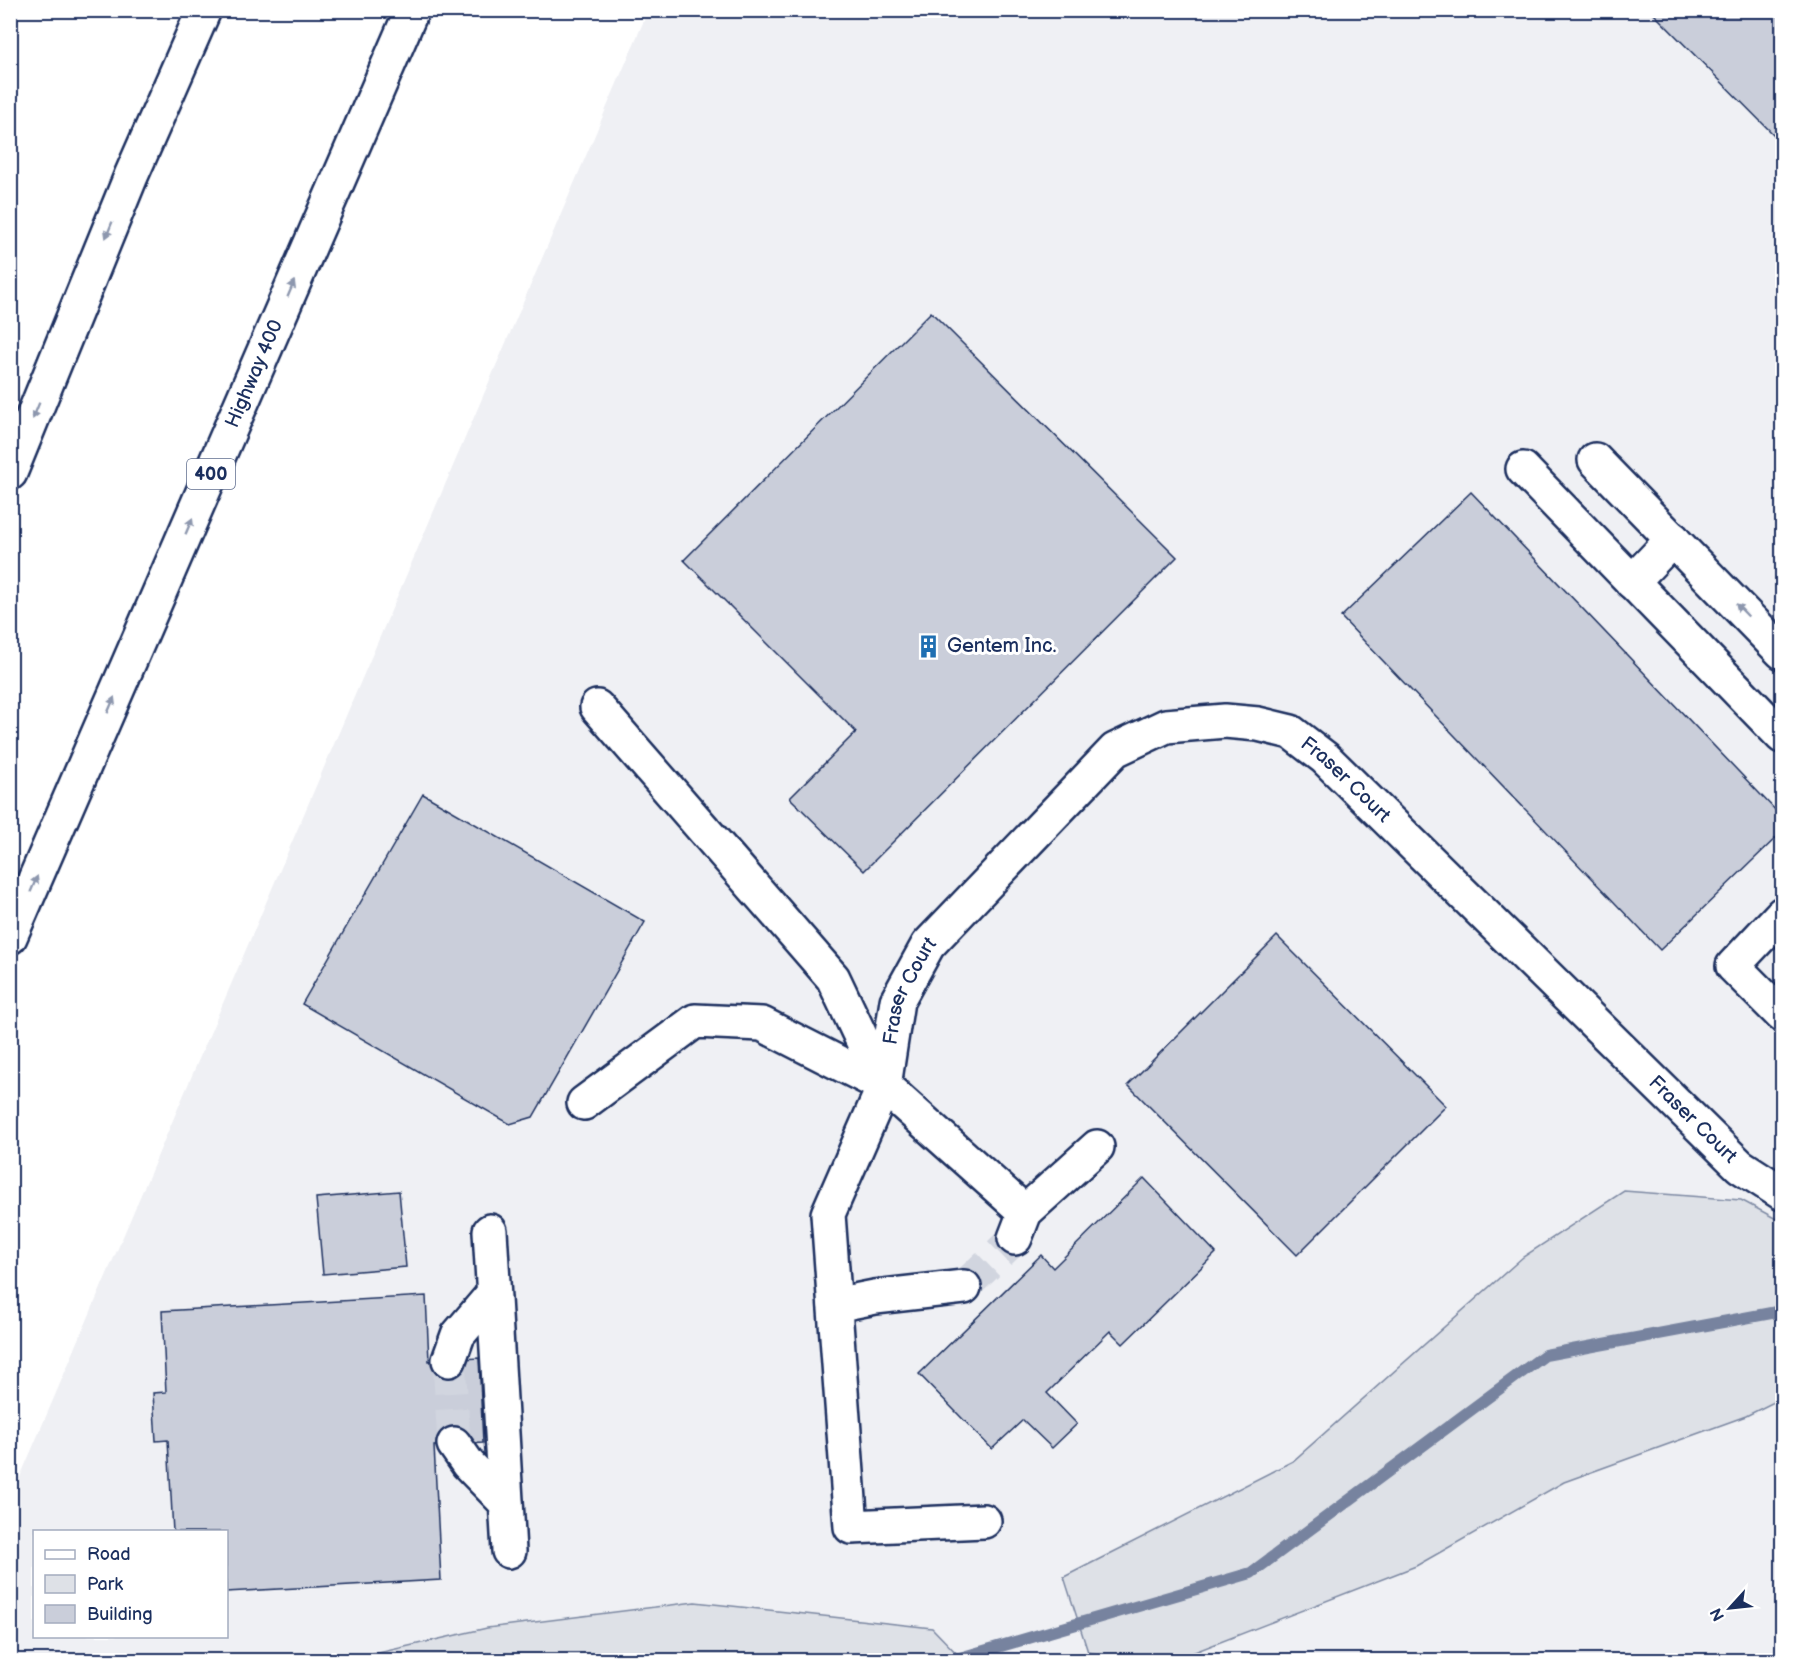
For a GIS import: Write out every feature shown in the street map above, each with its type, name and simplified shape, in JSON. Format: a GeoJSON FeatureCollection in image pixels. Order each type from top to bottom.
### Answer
{"type":"FeatureCollection","features":[{"type":"Feature","properties":{"kind":"main road"},"geometry":{"type":"LineString","coordinates":[[132,176],[183,10]]}},
{"type":"Feature","properties":{"kind":"main road"},"geometry":{"type":"LineString","coordinates":[[10,473],[132,176],[204,10]]}},
{"type":"Feature","properties":{"kind":"main road","name":"Highway 400"},"geometry":{"type":"LineString","coordinates":[[10,937],[412,10]]}},
{"type":"Feature","properties":{"kind":"main road"},"geometry":{"type":"LineString","coordinates":[[1595,460],[1782,652]]}},
{"type":"Feature","properties":{"kind":"main road"},"geometry":{"type":"LineString","coordinates":[[1523,469],[1782,736]]}},
{"type":"Feature","properties":{"kind":"main road"},"geometry":{"type":"LineString","coordinates":[[1632,582],[1673,539]]}},
{"type":"Feature","properties":{"kind":"main road"},"geometry":{"type":"LineString","coordinates":[[597,707],[833,978],[884,1086]]}},
{"type":"Feature","properties":{"kind":"main road","name":"Fraser Court"},"geometry":{"type":"LineString","coordinates":[[984,1521],[851,1527],[828,1214],[884,1086],[897,1002],[928,945],[1115,750],[1166,726],[1225,721],[1258,724],[1291,732],[1325,758],[1740,1166],[1782,1193]]}},
{"type":"Feature","properties":{"kind":"main road"},"geometry":{"type":"LineString","coordinates":[[1782,914],[1733,966],[1782,1015]]}},
{"type":"Feature","properties":{"kind":"main road"},"geometry":{"type":"LineString","coordinates":[[584,1103],[695,1020],[762,1024],[884,1086],[1020,1225],[1097,1147]]}},
{"type":"Feature","properties":{"kind":"main road"},"geometry":{"type":"LineString","coordinates":[[490,1231],[509,1551]]}},
{"type":"Feature","properties":{"kind":"main road"},"geometry":{"type":"LineString","coordinates":[[835,1305],[874,1297],[964,1287]]}},
{"type":"Feature","properties":{"kind":"main road"},"geometry":{"type":"LineString","coordinates":[[449,1360],[458,1335],[493,1294]]}},
{"type":"Feature","properties":{"kind":"main road"},"geometry":{"type":"LineString","coordinates":[[454,1444],[468,1464],[506,1503]]}},
{"type":"Feature","properties":{"kind":"shaded area"},"geometry":{"type":"Polygon","coordinates":[[[648,11],[1782,11],[1782,1660],[11,1660],[11,1498],[648,11]]]}},
{"type":"Feature","properties":{"kind":"green space"},"geometry":{"type":"Polygon","coordinates":[[[1624,1191],[1741,1200],[1782,1222],[1782,1398],[1746,1416],[1564,1482],[1416,1566],[1174,1660],[1127,1660],[1088,1652],[1064,1577],[1293,1461],[1523,1257],[1624,1191]]]}},
{"type":"Feature","properties":{"kind":"green space"},"geometry":{"type":"Polygon","coordinates":[[[695,1602],[932,1628],[963,1660],[348,1660],[487,1628],[695,1602]]]}},
{"type":"Feature","properties":{"kind":"building"},"geometry":{"type":"Polygon","coordinates":[[[1650,10],[1782,10],[1782,143],[1650,10]]]}},
{"type":"Feature","properties":{"kind":"building","name":"Gentem Inc."},"geometry":{"type":"Polygon","coordinates":[[[931,312],[1177,557],[864,871],[790,798],[856,732],[684,560],[931,312]]]}},
{"type":"Feature","properties":{"kind":"building"},"geometry":{"type":"Polygon","coordinates":[[[1471,492],[1782,817],[1782,832],[1660,950],[1341,617],[1471,492]]]}},
{"type":"Feature","properties":{"kind":"building"},"geometry":{"type":"Polygon","coordinates":[[[423,794],[645,922],[533,1117],[510,1124],[302,1004],[423,794]]]}},
{"type":"Feature","properties":{"kind":"building"},"geometry":{"type":"Polygon","coordinates":[[[1277,936],[1446,1106],[1297,1255],[1128,1085],[1277,936]]]}},
{"type":"Feature","properties":{"kind":"building"},"geometry":{"type":"Polygon","coordinates":[[[1144,1178],[1216,1253],[1123,1344],[1110,1331],[1047,1393],[1077,1424],[1052,1448],[1023,1420],[992,1449],[919,1374],[1041,1255],[1053,1268],[1144,1178]]]}},
{"type":"Feature","properties":{"kind":"building"},"geometry":{"type":"Polygon","coordinates":[[[399,1191],[406,1267],[323,1274],[316,1198],[399,1191]]]}},
{"type":"Feature","properties":{"kind":"building"},"geometry":{"type":"Polygon","coordinates":[[[426,1296],[429,1361],[479,1358],[483,1443],[434,1446],[441,1580],[228,1592],[228,1530],[173,1530],[168,1440],[156,1441],[153,1393],[166,1392],[162,1311],[426,1296]]]}},
{"type":"Feature","properties":{"kind":"waterway"},"geometry":{"type":"LineString","coordinates":[[953,1660],[1251,1573],[1545,1355],[1782,1311]]}},
{"type":"Feature","properties":{"kind":"tunnel"},"geometry":{"type":"LineString","coordinates":[[964,1287],[1015,1238]]}},
{"type":"Feature","properties":{"kind":"tunnel"},"geometry":{"type":"LineString","coordinates":[[449,1360],[454,1444]]}},
{"type":"Feature","properties":{"kind":"place","name":"Gentem Inc."},"geometry":{"type":"Point","coordinates":[929,646]}}]}
